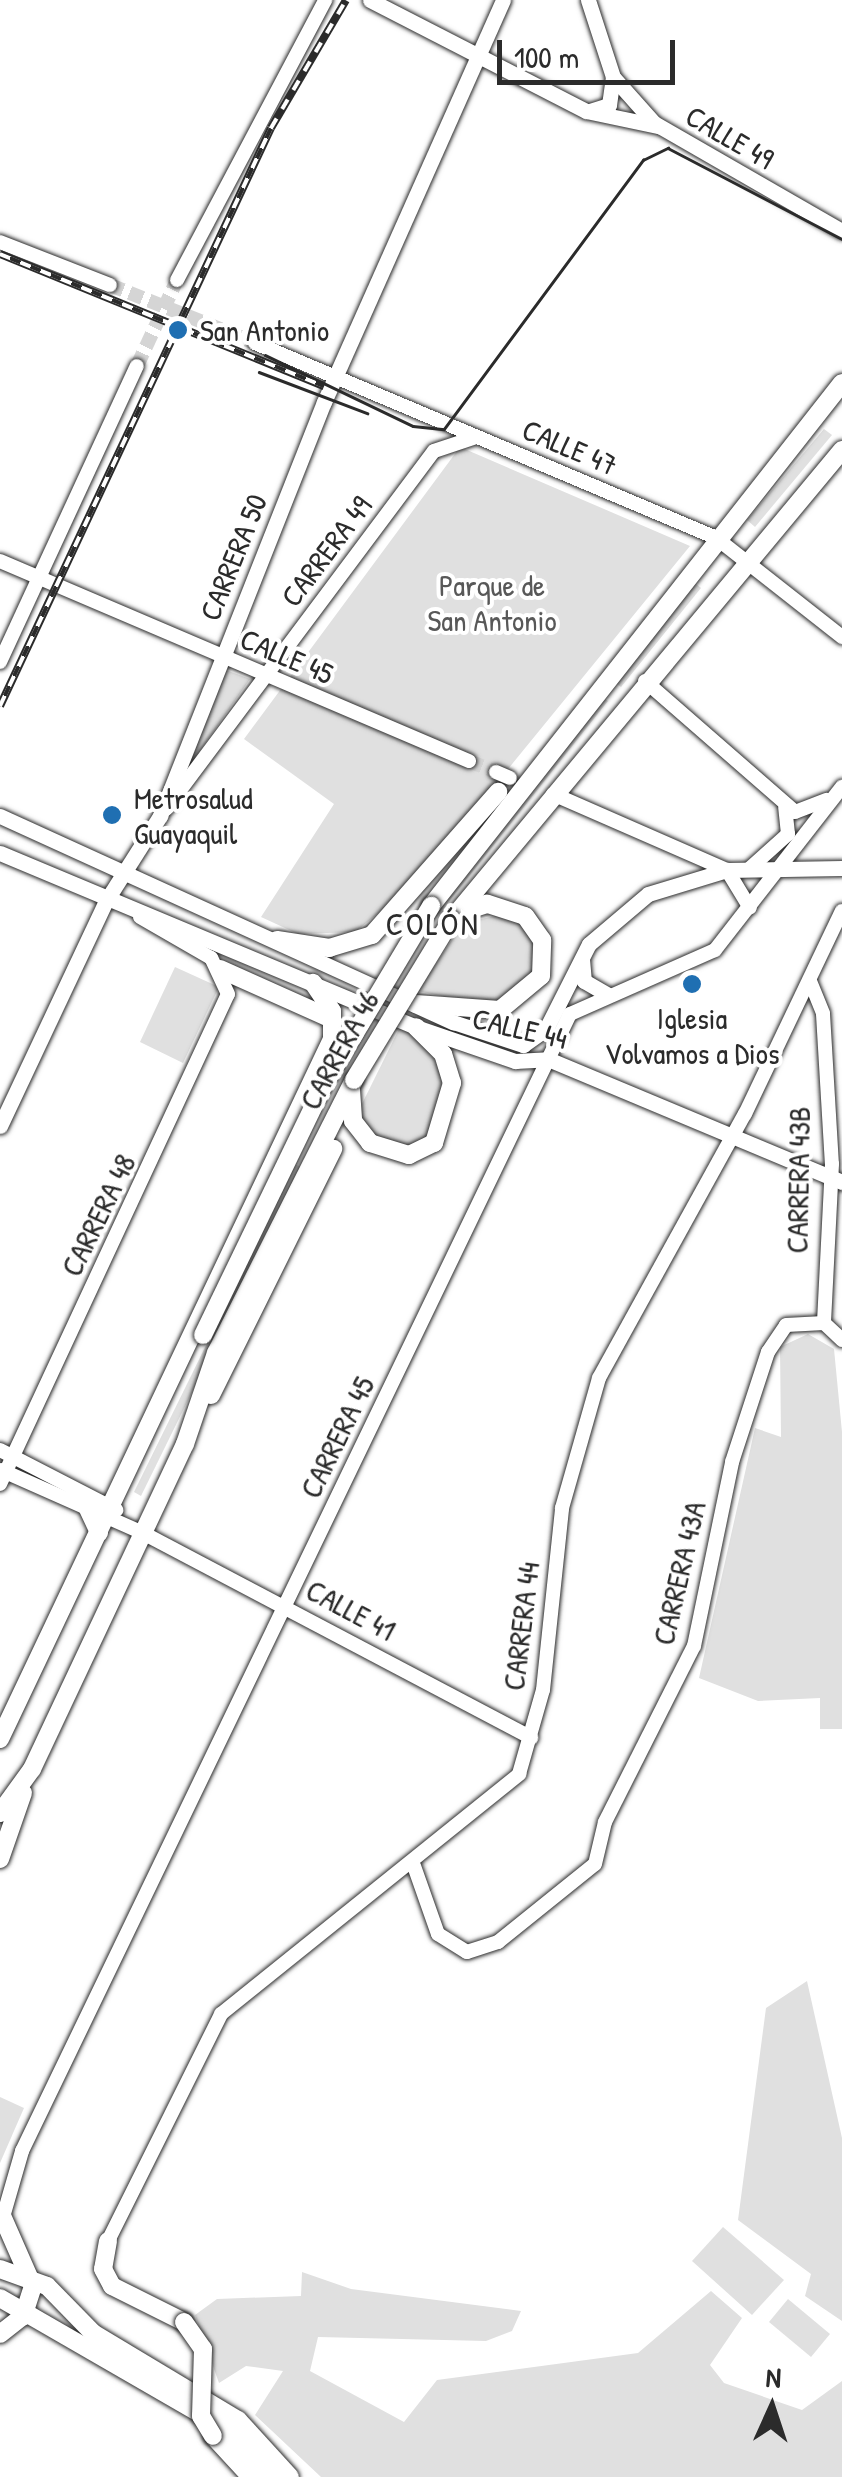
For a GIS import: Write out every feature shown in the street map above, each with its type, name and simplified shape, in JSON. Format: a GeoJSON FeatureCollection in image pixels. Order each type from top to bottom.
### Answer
{"type":"FeatureCollection","features":[{"type":"Feature","properties":{"kind":"main road","name":"CALLE 49"},"geometry":{"type":"LineString","coordinates":[[370,0],[586,111],[658,126],[842,231]]}},
{"type":"Feature","properties":{"kind":"main road","name":"CARRERA 50"},"geometry":{"type":"LineString","coordinates":[[0,1126],[106,901],[160,816],[336,375],[503,0]]}},
{"type":"Feature","properties":{"kind":"main road"},"geometry":{"type":"LineString","coordinates":[[588,0],[613,76],[658,126]]}},
{"type":"Feature","properties":{"kind":"main road"},"geometry":{"type":"LineString","coordinates":[[586,111],[609,104],[613,76]]}},
{"type":"Feature","properties":{"kind":"main road","name":"CARRERA 46"},"geometry":{"type":"LineString","coordinates":[[0,1859],[32,1768],[185,1444],[212,1338],[324,1085],[431,906],[599,681],[842,383]]}},
{"type":"Feature","properties":{"kind":"main road","name":"CARRERA 46"},"geometry":{"type":"LineString","coordinates":[[148,1430],[212,1338],[354,1080],[454,916],[645,681],[842,450]]}},
{"type":"Feature","properties":{"kind":"main road","name":"CARRERA 46"},"geometry":{"type":"LineString","coordinates":[[276,940],[329,948],[372,935],[503,775],[599,681]]}},
{"type":"Feature","properties":{"kind":"main road","name":"CALLE 44"},"geometry":{"type":"LineString","coordinates":[[0,816],[500,1041],[530,1043],[582,955]]}},
{"type":"Feature","properties":{"kind":"main road","name":"CALLE 44"},"geometry":{"type":"LineString","coordinates":[[0,853],[127,910],[416,1027],[516,1061],[548,1058],[734,1133],[835,1179]]}},
{"type":"Feature","properties":{"kind":"main road"},"geometry":{"type":"LineString","coordinates":[[608,995],[584,981],[582,955],[648,894],[727,870],[842,868]]}},
{"type":"Feature","properties":{"kind":"main road"},"geometry":{"type":"LineString","coordinates":[[416,1004],[500,1010],[538,984],[544,948],[525,916],[497,904],[454,916]]}},
{"type":"Feature","properties":{"kind":"main road"},"geometry":{"type":"LineString","coordinates":[[220,969],[334,1021]]}},
{"type":"Feature","properties":{"kind":"main road","name":"CARRERA 46"},"geometry":{"type":"LineString","coordinates":[[1,1741],[334,1021],[313,983]]}},
{"type":"Feature","properties":{"kind":"main road"},"geometry":{"type":"LineString","coordinates":[[354,1080],[360,1133],[410,1156],[434,1143],[452,1098],[443,1054],[416,1027]]}},
{"type":"Feature","properties":{"kind":"main road"},"geometry":{"type":"LineString","coordinates":[[185,1444],[333,1149]]}},
{"type":"Feature","properties":{"kind":"main road"},"geometry":{"type":"LineString","coordinates":[[88,1510],[106,1519]]}},
{"type":"Feature","properties":{"kind":"main road","name":"CARRERA 46"},"geometry":{"type":"LineString","coordinates":[[0,1813],[32,1768]]}},
{"type":"Feature","properties":{"kind":"main road"},"geometry":{"type":"LineString","coordinates":[[2,2214],[33,2278],[93,2333],[238,2420],[290,2477]]}},
{"type":"Feature","properties":{"kind":"main road"},"geometry":{"type":"LineString","coordinates":[[108,2240],[103,2269],[112,2286],[184,2322],[203,2349],[200,2409],[213,2436],[250,2477]]}},
{"type":"Feature","properties":{"kind":"main road"},"geometry":{"type":"LineString","coordinates":[[0,2269],[33,2278]]}},
{"type":"Feature","properties":{"kind":"main road"},"geometry":{"type":"LineString","coordinates":[[29,2317],[33,2278]]}},
{"type":"Feature","properties":{"kind":"main road"},"geometry":{"type":"LineString","coordinates":[[0,2298],[220,2425],[272,2477]]}},
{"type":"Feature","properties":{"kind":"main road"},"geometry":{"type":"LineString","coordinates":[[0,2334],[29,2317]]}},
{"type":"Feature","properties":{"kind":"street"},"geometry":{"type":"LineString","coordinates":[[178,280],[324,0]]}},
{"type":"Feature","properties":{"kind":"street"},"geometry":{"type":"LineString","coordinates":[[0,242],[110,286]]}},
{"type":"Feature","properties":{"kind":"street","name":"CALLE 47"},"geometry":{"type":"LineString","coordinates":[[255,343],[714,537],[842,637]]}},
{"type":"Feature","properties":{"kind":"street"},"geometry":{"type":"LineString","coordinates":[[0,662],[35,575],[137,366]]}},
{"type":"Feature","properties":{"kind":"street","name":"CARRERA 49"},"geometry":{"type":"LineString","coordinates":[[160,816],[434,452],[477,437]]}},
{"type":"Feature","properties":{"kind":"street","name":"CALLE 45"},"geometry":{"type":"LineString","coordinates":[[0,561],[470,762]]}},
{"type":"Feature","properties":{"kind":"street"},"geometry":{"type":"LineString","coordinates":[[645,681],[782,802],[802,813],[842,788]]}},
{"type":"Feature","properties":{"kind":"street","name":"CARRERA 45"},"geometry":{"type":"LineString","coordinates":[[2,2214],[22,2151],[575,1008],[696,963],[750,908],[842,788]]}},
{"type":"Feature","properties":{"kind":"street"},"geometry":{"type":"LineString","coordinates":[[553,794],[727,870],[750,908]]}},
{"type":"Feature","properties":{"kind":"street"},"geometry":{"type":"LineString","coordinates":[[746,870],[788,834],[782,802]]}},
{"type":"Feature","properties":{"kind":"street","name":"CALLE 44"},"geometry":{"type":"LineString","coordinates":[[127,910],[220,969]]}},
{"type":"Feature","properties":{"kind":"street","name":"CARRERA 44"},"geometry":{"type":"LineString","coordinates":[[108,2240],[221,2014],[414,1866],[513,1784],[531,1738],[562,1508],[591,1401],[734,1133],[842,910]]}},
{"type":"Feature","properties":{"kind":"street","name":"CARRERA 48"},"geometry":{"type":"LineString","coordinates":[[2,1475],[7,1453],[218,1028],[228,994],[220,969]]}},
{"type":"Feature","properties":{"kind":"street","name":"CARRERA 43B"},"geometry":{"type":"LineString","coordinates":[[810,981],[822,1014],[835,1179],[824,1323]]}},
{"type":"Feature","properties":{"kind":"street"},"geometry":{"type":"LineString","coordinates":[[824,1323],[842,1340]]}},
{"type":"Feature","properties":{"kind":"street","name":"CARRERA 43A"},"geometry":{"type":"LineString","coordinates":[[414,1866],[438,1934],[467,1952],[498,1942],[595,1864],[605,1822],[694,1646],[732,1462],[768,1352],[786,1325],[824,1323]]}},
{"type":"Feature","properties":{"kind":"street","name":"CALLE 41"},"geometry":{"type":"LineString","coordinates":[[7,1453],[106,1519],[286,1606],[531,1738]]}},
{"type":"Feature","properties":{"kind":"street"},"geometry":{"type":"LineString","coordinates":[[2,1475],[88,1510]]}},
{"type":"Feature","properties":{"kind":"green space"},"geometry":{"type":"Polygon","coordinates":[[[824,429],[832,435],[755,527],[747,520],[824,429]]]}},
{"type":"Feature","properties":{"kind":"green space","name":"Parque de San Antonio"},"geometry":{"type":"Polygon","coordinates":[[[460,447],[690,546],[415,883],[355,932],[298,934],[261,917],[334,804],[244,739],[460,447]]]}},
{"type":"Feature","properties":{"kind":"green space"},"geometry":{"type":"Polygon","coordinates":[[[694,582],[701,588],[621,687],[614,682],[694,582]]]}},
{"type":"Feature","properties":{"kind":"green space"},"geometry":{"type":"Polygon","coordinates":[[[226,670],[250,679],[188,768],[226,670]]]}},
{"type":"Feature","properties":{"kind":"green space"},"geometry":{"type":"Polygon","coordinates":[[[602,697],[608,701],[442,910],[436,905],[602,697]]]}},
{"type":"Feature","properties":{"kind":"green space"},"geometry":{"type":"Polygon","coordinates":[[[509,913],[536,937],[539,974],[522,997],[482,1005],[418,991],[463,923],[509,913]]]}},
{"type":"Feature","properties":{"kind":"green space"},"geometry":{"type":"Polygon","coordinates":[[[175,967],[219,987],[183,1063],[140,1042],[175,967]]]}},
{"type":"Feature","properties":{"kind":"green space"},"geometry":{"type":"Polygon","coordinates":[[[401,1025],[423,1038],[441,1073],[443,1115],[421,1150],[377,1142],[357,1114],[401,1025]]]}},
{"type":"Feature","properties":{"kind":"green space"},"geometry":{"type":"Polygon","coordinates":[[[295,1164],[302,1168],[141,1496],[134,1492],[295,1164]]]}},
{"type":"Feature","properties":{"kind":"green space"},"geometry":{"type":"Polygon","coordinates":[[[808,1334],[834,1349],[842,1432],[842,1729],[820,1729],[820,1698],[758,1701],[699,1678],[755,1428],[781,1437],[780,1347],[808,1334]]]}},
{"type":"Feature","properties":{"kind":"green space"},"geometry":{"type":"Polygon","coordinates":[[[807,1981],[842,2138],[842,2321],[805,2296],[811,2274],[738,2220],[766,2008],[807,1981]]]}},
{"type":"Feature","properties":{"kind":"green space"},"geometry":{"type":"Polygon","coordinates":[[[0,2097],[24,2108],[0,2163],[0,2097]]]}},
{"type":"Feature","properties":{"kind":"green space"},"geometry":{"type":"Polygon","coordinates":[[[723,2227],[784,2280],[752,2315],[692,2261],[723,2227]]]}},
{"type":"Feature","properties":{"kind":"green space"},"geometry":{"type":"Polygon","coordinates":[[[302,2272],[351,2289],[521,2311],[512,2331],[486,2341],[318,2337],[310,2371],[404,2422],[437,2380],[638,2353],[711,2291],[742,2318],[710,2365],[724,2383],[802,2410],[842,2381],[842,2477],[321,2477],[255,2415],[283,2371],[246,2366],[219,2383],[195,2315],[217,2299],[301,2296],[302,2272]]]}},
{"type":"Feature","properties":{"kind":"green space"},"geometry":{"type":"Polygon","coordinates":[[[788,2299],[830,2334],[811,2357],[769,2322],[788,2299]]]}},
{"type":"Feature","properties":{"kind":"tunnel"},"geometry":{"type":"LineString","coordinates":[[137,366],[177,280]]}},
{"type":"Feature","properties":{"kind":"tunnel"},"geometry":{"type":"LineString","coordinates":[[110,285],[255,343]]}},
{"type":"Feature","properties":{"kind":"tunnel"},"geometry":{"type":"LineString","coordinates":[[469,761],[496,772]]}},
{"type":"Feature","properties":{"kind":"tram line"},"geometry":{"type":"LineString","coordinates":[[265,355],[413,426],[444,429],[643,160],[668,148],[842,239]]}},
{"type":"Feature","properties":{"kind":"tram line"},"geometry":{"type":"LineString","coordinates":[[259,372],[367,413]]}},
{"type":"Feature","properties":{"kind":"railway"},"geometry":{"type":"LineString","coordinates":[[0,706],[271,128],[346,0]]}},
{"type":"Feature","properties":{"kind":"railway"},"geometry":{"type":"LineString","coordinates":[[0,254],[324,386]]}},
{"type":"Feature","properties":{"kind":"place","name":"San Antonio"},"geometry":{"type":"Point","coordinates":[178,330]}},
{"type":"Feature","properties":{"kind":"place","name":"Metrosalud Guayaquil"},"geometry":{"type":"Point","coordinates":[112,815]}},
{"type":"Feature","properties":{"kind":"place","name":"Iglesia Volvamos a Dios"},"geometry":{"type":"Point","coordinates":[692,984]}},
{"type":"Feature","properties":{"kind":"district","name":"COLÓN"},"geometry":{"type":"Point","coordinates":[433,924]}}]}
